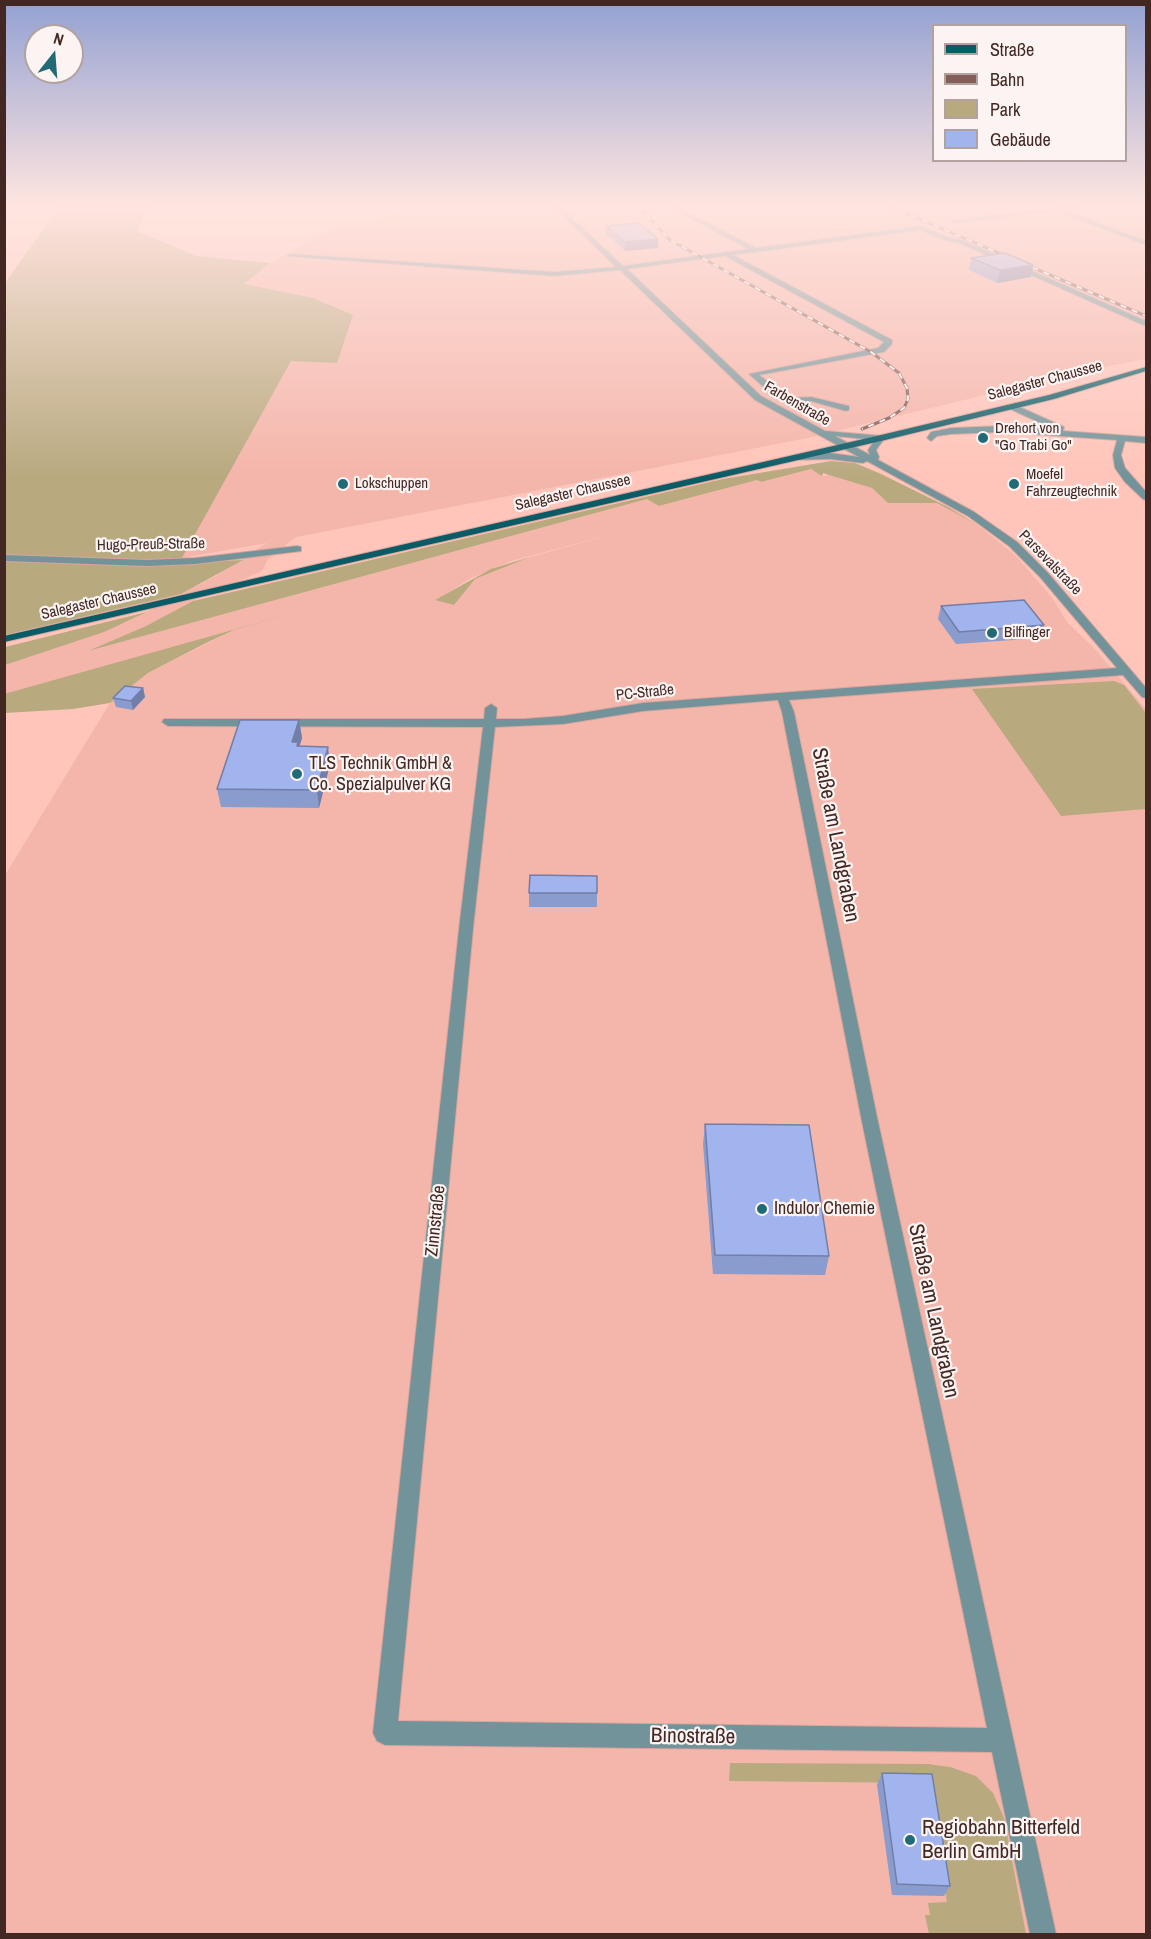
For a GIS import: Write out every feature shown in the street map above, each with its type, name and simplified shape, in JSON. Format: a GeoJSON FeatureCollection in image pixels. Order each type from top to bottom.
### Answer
{"type":"FeatureCollection","features":[{"type":"Feature","properties":{"kind":"main road","name":"Salegaster Chaussee"},"geometry":{"type":"LineString","coordinates":[[4,639],[845,447],[1013,406],[1146,369]]}},
{"type":"Feature","properties":{"kind":"street","name":"Farbenstraße"},"geometry":{"type":"LineString","coordinates":[[653,296],[758,398],[845,447]]}},
{"type":"Feature","properties":{"kind":"street"},"geometry":{"type":"LineString","coordinates":[[805,296],[889,342],[886,346],[872,352],[753,374],[780,397],[789,401],[811,399],[846,408]]}},
{"type":"Feature","properties":{"kind":"street"},"geometry":{"type":"LineString","coordinates":[[1086,296],[1146,323]]}},
{"type":"Feature","properties":{"kind":"street"},"geometry":{"type":"LineString","coordinates":[[1013,406],[1072,433]]}},
{"type":"Feature","properties":{"kind":"street"},"geometry":{"type":"LineString","coordinates":[[812,429],[836,435],[880,438],[872,450],[875,457],[872,461],[836,457],[797,458],[816,445],[817,439],[809,432],[812,429]]}},
{"type":"Feature","properties":{"kind":"street"},"geometry":{"type":"LineString","coordinates":[[931,438],[934,434],[985,429],[1072,433],[1146,440]]}},
{"type":"Feature","properties":{"kind":"street"},"geometry":{"type":"LineString","coordinates":[[1122,438],[1117,455],[1119,468],[1146,497]]}},
{"type":"Feature","properties":{"kind":"street","name":"Parsevalstraße"},"geometry":{"type":"LineString","coordinates":[[845,447],[971,514],[1013,544],[1044,575],[1146,695]]}},
{"type":"Feature","properties":{"kind":"street","name":"Hugo-Preuß-Straße"},"geometry":{"type":"LineString","coordinates":[[4,558],[147,563],[195,561],[297,549]]}},
{"type":"Feature","properties":{"kind":"street","name":"PC-Straße"},"geometry":{"type":"LineString","coordinates":[[168,722],[490,716],[547,722],[643,707],[1126,671]]}},
{"type":"Feature","properties":{"kind":"street","name":"Straße am Landgraben"},"geometry":{"type":"LineString","coordinates":[[782,696],[788,712],[872,1129],[1043,1935]]}},
{"type":"Feature","properties":{"kind":"street","name":"Zinnstraße"},"geometry":{"type":"LineString","coordinates":[[385,1733],[466,929],[490,716]]}},
{"type":"Feature","properties":{"kind":"street","name":"Binostraße"},"geometry":{"type":"LineString","coordinates":[[385,1733],[1000,1740]]}},
{"type":"Feature","properties":{"kind":"shaded area"},"geometry":{"type":"Polygon","coordinates":[[[305,296],[1146,296],[1146,359],[1080,372],[803,439],[296,537],[268,559],[262,571],[88,651],[647,499],[660,506],[757,480],[761,482],[811,469],[823,476],[829,475],[872,488],[888,503],[937,503],[978,525],[1016,556],[1053,599],[1067,622],[1094,648],[1146,709],[1146,1934],[5,1934],[4,877],[110,703],[148,673],[234,630],[275,618],[5,694],[5,665],[131,620],[216,576],[267,543],[182,558],[291,360],[353,315],[305,296]],[[624,531],[511,561],[471,578],[436,600],[454,605],[475,579],[530,557],[624,531]]]}},
{"type":"Feature","properties":{"kind":"green space"},"geometry":{"type":"Polygon","coordinates":[[[5,296],[306,296],[353,315],[337,363],[291,361],[182,558],[183,563],[243,560],[181,594],[5,635],[5,296]]]}},
{"type":"Feature","properties":{"kind":"green space"},"geometry":{"type":"Polygon","coordinates":[[[831,461],[855,463],[879,473],[948,507],[978,525],[937,503],[888,503],[872,488],[823,473],[822,476],[811,469],[761,482],[757,480],[659,506],[647,499],[88,651],[146,626],[193,601],[723,479],[831,461]]]}},
{"type":"Feature","properties":{"kind":"green space"},"geometry":{"type":"Polygon","coordinates":[[[530,557],[475,579],[454,605],[435,600],[491,569],[530,557]]]}},
{"type":"Feature","properties":{"kind":"green space"},"geometry":{"type":"Polygon","coordinates":[[[147,612],[104,632],[5,665],[5,647],[147,612]]]}},
{"type":"Feature","properties":{"kind":"green space"},"geometry":{"type":"Polygon","coordinates":[[[286,615],[234,630],[206,643],[148,673],[110,703],[73,709],[5,713],[4,694],[286,615]]]}},
{"type":"Feature","properties":{"kind":"green space"},"geometry":{"type":"Polygon","coordinates":[[[1114,681],[1124,685],[1146,713],[1146,809],[1061,816],[972,689],[1114,681]]]}},
{"type":"Feature","properties":{"kind":"green space"},"geometry":{"type":"Polygon","coordinates":[[[730,1763],[928,1764],[950,1767],[976,1776],[993,1793],[1004,1818],[1026,1934],[929,1934],[925,1915],[930,1915],[928,1903],[947,1902],[927,1783],[729,1781],[730,1763]]]}},
{"type":"Feature","properties":{"kind":"building"},"geometry":{"type":"Polygon","coordinates":[[[1024,600],[1044,625],[959,632],[941,606],[1024,600]]]}},
{"type":"Feature","properties":{"kind":"building"},"geometry":{"type":"Polygon","coordinates":[[[125,686],[143,688],[131,701],[113,698],[125,686]]]}},
{"type":"Feature","properties":{"kind":"building","name":"TLS Technik GmbH & Co. Spezialpulver KG"},"geometry":{"type":"Polygon","coordinates":[[[240,720],[299,720],[292,742],[298,742],[297,746],[328,747],[317,790],[217,789],[240,720]]]}},
{"type":"Feature","properties":{"kind":"building"},"geometry":{"type":"Polygon","coordinates":[[[530,875],[597,876],[597,893],[529,893],[530,875]]]}},
{"type":"Feature","properties":{"kind":"building","name":"Indulor Chemie"},"geometry":{"type":"Polygon","coordinates":[[[705,1124],[809,1125],[829,1256],[715,1255],[705,1124]]]}},
{"type":"Feature","properties":{"kind":"building","name":"Regiobahn Bitterfeld Berlin GmbH"},"geometry":{"type":"Polygon","coordinates":[[[882,1773],[932,1774],[950,1886],[897,1884],[882,1773]]]}},
{"type":"Feature","properties":{"kind":"railway"},"geometry":{"type":"LineString","coordinates":[[771,296],[871,352],[899,373],[907,388],[908,399],[904,408],[889,418],[862,429]]}},
{"type":"Feature","properties":{"kind":"railway"},"geometry":{"type":"LineString","coordinates":[[1100,296],[1146,316]]}},
{"type":"Feature","properties":{"kind":"place","name":"Drehort von \"Go Trabi Go\""},"geometry":{"type":"Point","coordinates":[983,438]}},
{"type":"Feature","properties":{"kind":"place","name":"Lokschuppen"},"geometry":{"type":"Point","coordinates":[343,484]}},
{"type":"Feature","properties":{"kind":"place","name":"Moefel Fahrzeugtechnik"},"geometry":{"type":"Point","coordinates":[1014,484]}},
{"type":"Feature","properties":{"kind":"place","name":"Bilfinger"},"geometry":{"type":"Point","coordinates":[992,633]}},
{"type":"Feature","properties":{"kind":"place","name":"TLS Technik GmbH & Co. Spezialpulver KG"},"geometry":{"type":"Point","coordinates":[297,774]}},
{"type":"Feature","properties":{"kind":"place","name":"Indulor Chemie"},"geometry":{"type":"Point","coordinates":[762,1209]}},
{"type":"Feature","properties":{"kind":"place","name":"Regiobahn Bitterfeld Berlin GmbH"},"geometry":{"type":"Point","coordinates":[910,1840]}}]}
